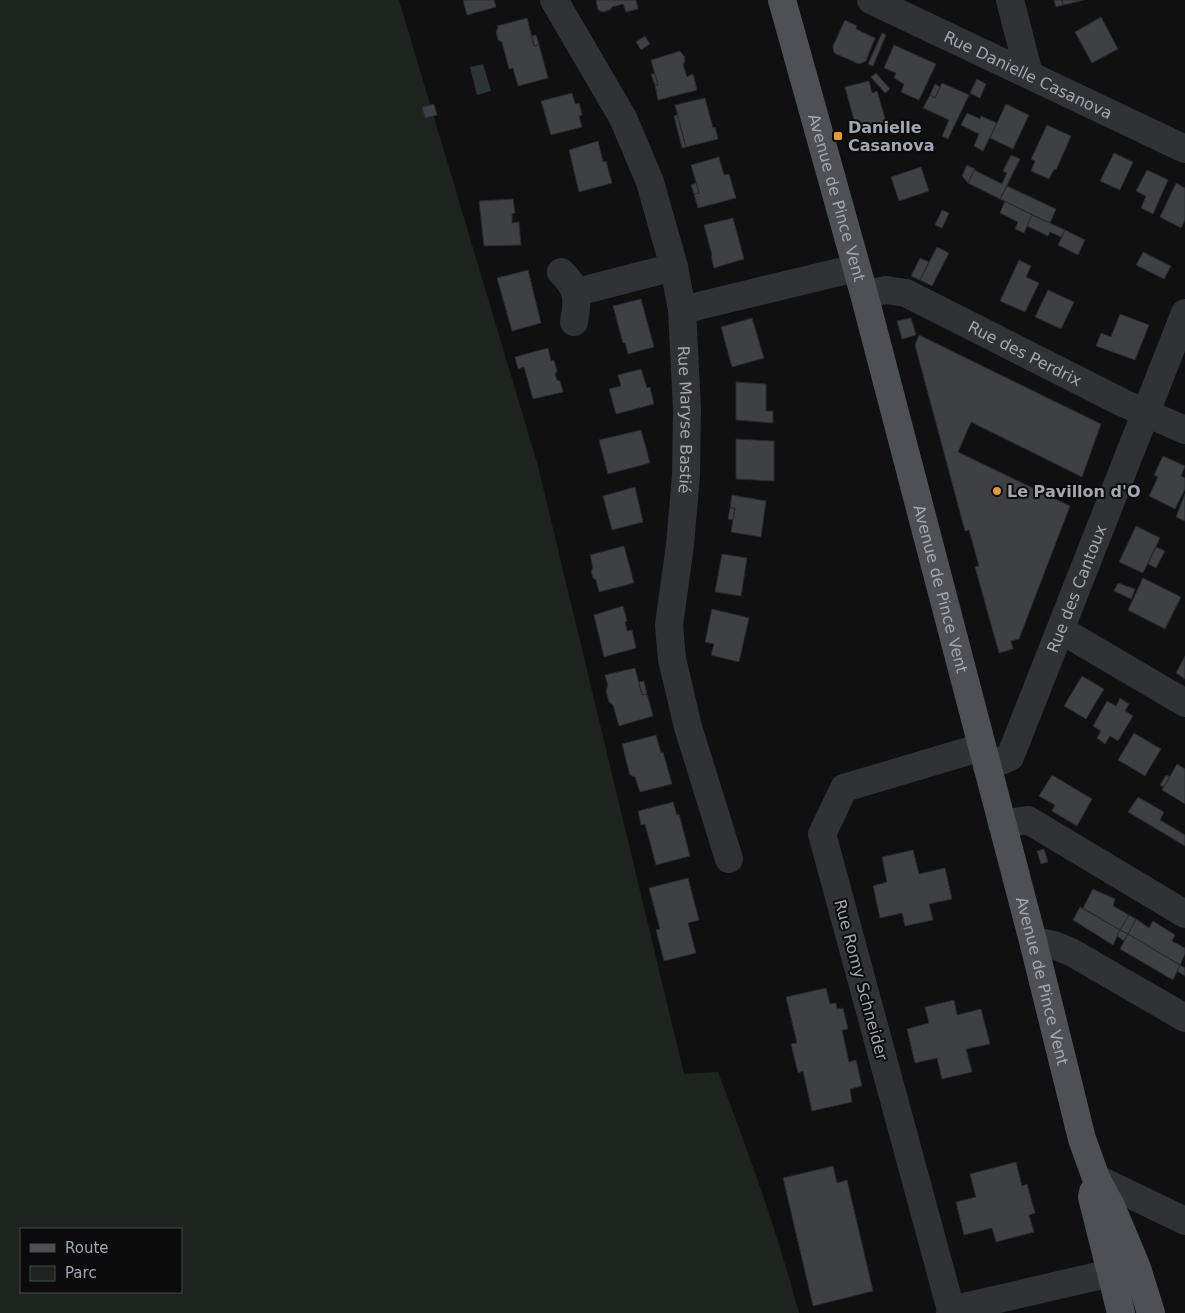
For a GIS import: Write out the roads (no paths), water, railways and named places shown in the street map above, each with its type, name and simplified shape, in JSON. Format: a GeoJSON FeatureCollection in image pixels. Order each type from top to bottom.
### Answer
{"type":"FeatureCollection","features":[{"type":"Feature","properties":{"kind":"main road","name":"Avenue de Pince Vent"},"geometry":{"type":"LineString","coordinates":[[782,0],[864,294],[1033,942],[1082,1139],[1096,1178],[1112,1206],[1137,1268],[1150,1313]]}},
{"type":"Feature","properties":{"kind":"main road","name":"Avenue de Pince Vent"},"geometry":{"type":"LineString","coordinates":[[1096,1178],[1092,1197],[1121,1313]]}},
{"type":"Feature","properties":{"kind":"street","name":"Rue Maryse Bastié"},"geometry":{"type":"LineString","coordinates":[[554,0],[623,118],[650,182],[674,267],[682,310],[687,409],[686,475],[680,545],[669,625],[671,650],[688,727],[729,859]]}},
{"type":"Feature","properties":{"kind":"street","name":"Rue Danielle Casanova"},"geometry":{"type":"LineString","coordinates":[[871,0],[1185,149]]}},
{"type":"Feature","properties":{"kind":"street"},"geometry":{"type":"LineString","coordinates":[[1010,0],[1029,74]]}},
{"type":"Feature","properties":{"kind":"street"},"geometry":{"type":"LineString","coordinates":[[574,322],[577,306],[569,282],[674,267]]}},
{"type":"Feature","properties":{"kind":"street"},"geometry":{"type":"LineString","coordinates":[[682,310],[856,268]]}},
{"type":"Feature","properties":{"kind":"street","name":"Rue des Perdrix"},"geometry":{"type":"LineString","coordinates":[[864,294],[886,290],[906,294],[1123,403],[1185,430]]}},
{"type":"Feature","properties":{"kind":"street","name":"Rue des Cantoux"},"geometry":{"type":"LineString","coordinates":[[984,757],[1010,757],[1185,313]]}},
{"type":"Feature","properties":{"kind":"street"},"geometry":{"type":"LineString","coordinates":[[1061,630],[1185,703]]}},
{"type":"Feature","properties":{"kind":"street","name":"Rue Romy Schneider"},"geometry":{"type":"LineString","coordinates":[[950,1311],[822,834],[844,788],[984,757]]}},
{"type":"Feature","properties":{"kind":"street"},"geometry":{"type":"LineString","coordinates":[[1002,824],[1028,820],[1185,914]]}},
{"type":"Feature","properties":{"kind":"street"},"geometry":{"type":"LineString","coordinates":[[1033,942],[1054,945],[1071,952],[1185,1018]]}},
{"type":"Feature","properties":{"kind":"street"},"geometry":{"type":"LineString","coordinates":[[1096,1178],[1185,1221]]}},
{"type":"Feature","properties":{"kind":"street"},"geometry":{"type":"LineString","coordinates":[[950,1311],[1111,1273]]}},
{"type":"Feature","properties":{"kind":"place","name":"Danielle Casanova"},"geometry":{"type":"Point","coordinates":[838,136]}},
{"type":"Feature","properties":{"kind":"place","name":"Le Pavillon d'O"},"geometry":{"type":"Point","coordinates":[997,491]}}]}
